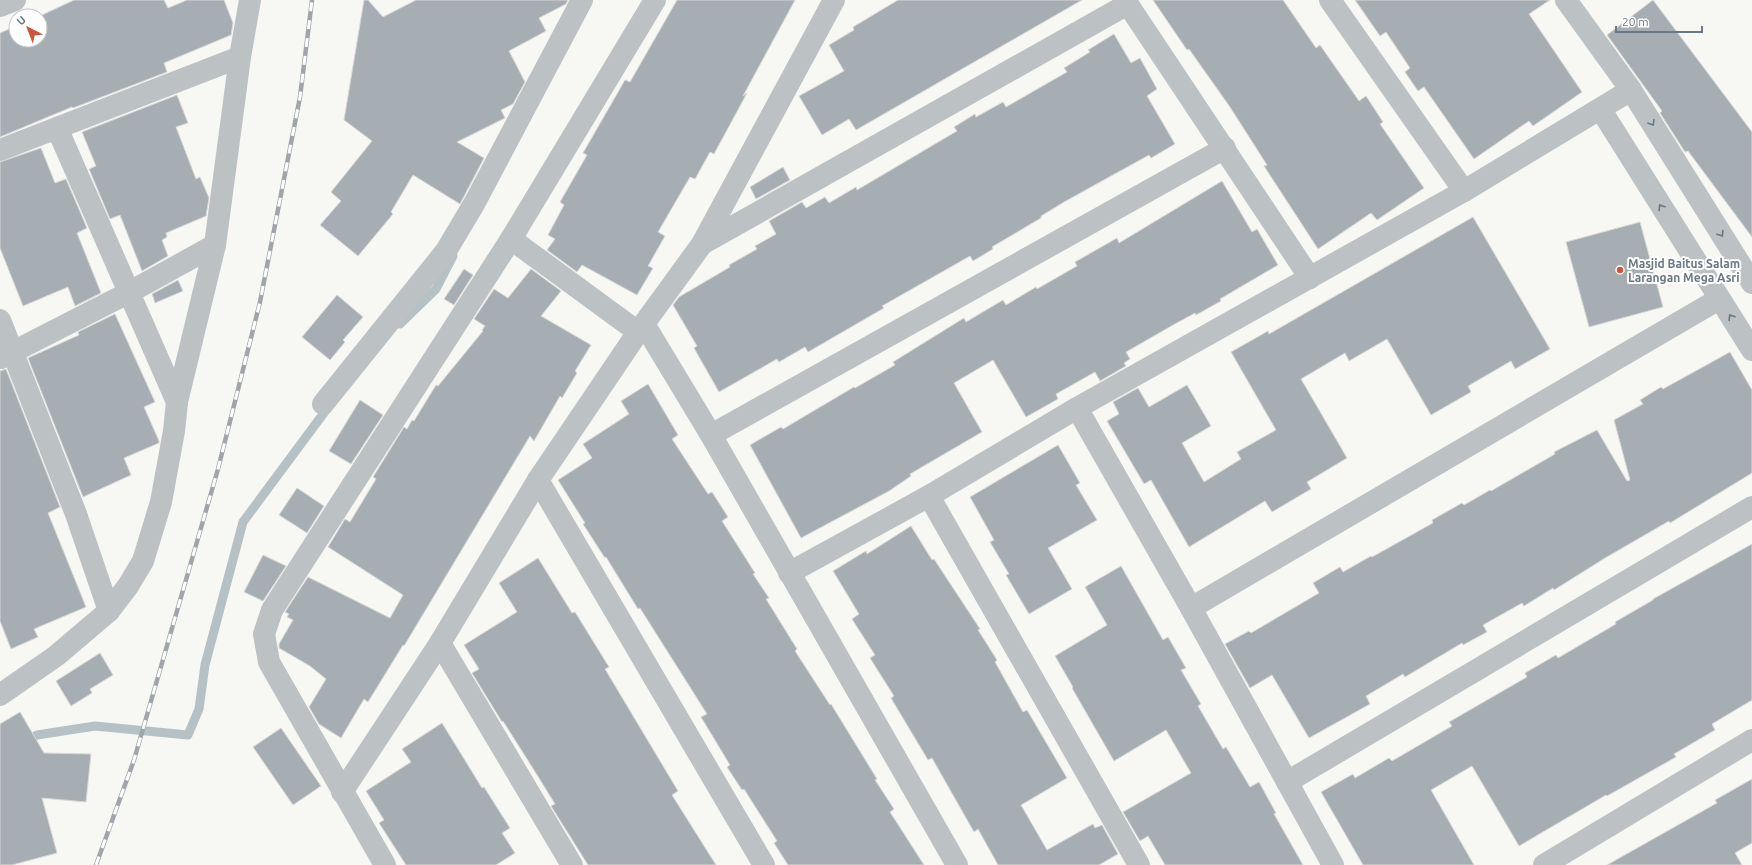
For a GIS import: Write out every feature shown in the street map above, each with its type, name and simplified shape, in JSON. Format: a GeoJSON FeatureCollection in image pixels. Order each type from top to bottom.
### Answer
{"type":"FeatureCollection","features":[{"type":"Feature","properties":{"kind":"street"},"geometry":{"type":"LineString","coordinates":[[0,6],[15,0]]}},
{"type":"Feature","properties":{"kind":"street"},"geometry":{"type":"LineString","coordinates":[[1,690],[56,656],[110,611],[128,586],[143,561],[161,502],[174,431],[176,402],[215,245],[240,57],[250,0]]}},
{"type":"Feature","properties":{"kind":"street"},"geometry":{"type":"LineString","coordinates":[[323,404],[446,251],[474,204],[582,0]]}},
{"type":"Feature","properties":{"kind":"street"},"geometry":{"type":"LineString","coordinates":[[385,865],[269,662],[264,634],[272,610],[511,239],[655,0]]}},
{"type":"Feature","properties":{"kind":"street"},"geometry":{"type":"LineString","coordinates":[[342,792],[440,643],[538,480],[641,328],[702,244],[831,6],[846,0]]}},
{"type":"Feature","properties":{"kind":"street"},"geometry":{"type":"LineString","coordinates":[[1330,0],[1464,191]]}},
{"type":"Feature","properties":{"kind":"street"},"geometry":{"type":"LineString","coordinates":[[1566,0],[1631,90],[1752,283]]}},
{"type":"Feature","properties":{"kind":"street"},"geometry":{"type":"LineString","coordinates":[[702,244],[1126,2],[1310,278]]}},
{"type":"Feature","properties":{"kind":"street"},"geometry":{"type":"LineString","coordinates":[[0,150],[240,57]]}},
{"type":"Feature","properties":{"kind":"street"},"geometry":{"type":"LineString","coordinates":[[789,573],[928,496],[1077,408],[1464,191],[1601,110],[1631,90]]}},
{"type":"Feature","properties":{"kind":"street"},"geometry":{"type":"LineString","coordinates":[[1601,110],[1752,350]]}},
{"type":"Feature","properties":{"kind":"street"},"geometry":{"type":"LineString","coordinates":[[58,128],[176,402]]}},
{"type":"Feature","properties":{"kind":"street"},"geometry":{"type":"LineString","coordinates":[[711,435],[1224,148]]}},
{"type":"Feature","properties":{"kind":"street"},"geometry":{"type":"LineString","coordinates":[[511,239],[641,328],[711,435],[957,865]]}},
{"type":"Feature","properties":{"kind":"street"},"geometry":{"type":"LineString","coordinates":[[7,356],[128,293],[215,245]]}},
{"type":"Feature","properties":{"kind":"street"},"geometry":{"type":"LineString","coordinates":[[1192,608],[1719,299]]}},
{"type":"Feature","properties":{"kind":"street"},"geometry":{"type":"LineString","coordinates":[[0,320],[7,356],[76,514],[110,611]]}},
{"type":"Feature","properties":{"kind":"street"},"geometry":{"type":"LineString","coordinates":[[1077,408],[1192,608],[1333,865]]}},
{"type":"Feature","properties":{"kind":"street"},"geometry":{"type":"LineString","coordinates":[[538,480],[764,865]]}},
{"type":"Feature","properties":{"kind":"street"},"geometry":{"type":"LineString","coordinates":[[928,496],[1139,865]]}},
{"type":"Feature","properties":{"kind":"street"},"geometry":{"type":"LineString","coordinates":[[1287,782],[1752,507]]}},
{"type":"Feature","properties":{"kind":"street"},"geometry":{"type":"LineString","coordinates":[[440,643],[572,865]]}},
{"type":"Feature","properties":{"kind":"street"},"geometry":{"type":"LineString","coordinates":[[1544,865],[1752,740]]}},
{"type":"Feature","properties":{"kind":"building"},"geometry":{"type":"Polygon","coordinates":[[[74,0],[164,0],[168,8],[187,0],[224,0],[233,23],[231,35],[164,63],[167,72],[73,108],[72,107],[0,137],[0,33],[8,30],[8,48],[48,48],[48,12],[74,0]]]}},
{"type":"Feature","properties":{"kind":"building"},"geometry":{"type":"Polygon","coordinates":[[[364,0],[368,0],[383,17],[416,0],[568,0],[566,4],[539,18],[546,31],[509,51],[525,82],[513,104],[501,110],[505,118],[457,142],[484,158],[460,204],[413,175],[391,212],[393,214],[358,256],[320,225],[341,201],[331,192],[372,141],[344,120],[364,0]]]}},
{"type":"Feature","properties":{"kind":"building"},"geometry":{"type":"Polygon","coordinates":[[[677,0],[795,0],[743,96],[747,93],[714,154],[710,152],[695,179],[690,177],[658,232],[665,236],[648,266],[653,268],[637,295],[582,265],[577,272],[547,250],[555,239],[548,235],[564,205],[560,202],[587,155],[583,153],[625,80],[630,82],[677,0]]]}},
{"type":"Feature","properties":{"kind":"building"},"geometry":{"type":"Polygon","coordinates":[[[898,0],[1082,0],[856,130],[849,119],[822,135],[799,96],[844,71],[829,45],[854,30],[853,27],[898,0]]]}},
{"type":"Feature","properties":{"kind":"building"},"geometry":{"type":"Polygon","coordinates":[[[1153,0],[1283,0],[1316,48],[1320,45],[1359,101],[1366,96],[1383,122],[1380,124],[1424,188],[1377,220],[1371,213],[1318,249],[1264,166],[1267,165],[1230,107],[1189,49],[1187,50],[1153,0]]]}},
{"type":"Feature","properties":{"kind":"building"},"geometry":{"type":"Polygon","coordinates":[[[1355,0],[1550,0],[1529,14],[1582,92],[1533,126],[1529,121],[1474,159],[1424,87],[1418,91],[1405,72],[1410,68],[1386,32],[1380,36],[1355,0]]]}},
{"type":"Feature","properties":{"kind":"building"},"geometry":{"type":"Polygon","coordinates":[[[1653,0],[1752,132],[1752,237],[1688,151],[1685,152],[1660,113],[1662,111],[1607,35],[1653,0]]]}},
{"type":"Feature","properties":{"kind":"building"},"geometry":{"type":"Polygon","coordinates":[[[1114,34],[1131,63],[1140,58],[1157,89],[1147,96],[1175,144],[1151,158],[1149,155],[1064,202],[1041,216],[1041,218],[992,247],[993,249],[973,261],[970,256],[882,306],[884,308],[808,352],[805,347],[779,362],[777,359],[719,392],[694,348],[697,346],[673,305],[679,297],[730,267],[729,265],[757,249],[755,246],[776,234],[769,221],[802,202],[806,208],[825,197],[829,203],[856,187],[857,190],[957,131],[954,127],[975,114],[976,117],[1003,102],[1006,107],[1067,72],[1064,68],[1090,52],[1088,50],[1114,34]]]}},
{"type":"Feature","properties":{"kind":"building"},"geometry":{"type":"Polygon","coordinates":[[[177,95],[188,123],[176,127],[196,179],[200,177],[209,198],[206,216],[166,233],[167,237],[162,240],[168,256],[142,271],[120,215],[110,219],[89,169],[96,166],[82,132],[177,95]]]}},
{"type":"Feature","properties":{"kind":"building"},"geometry":{"type":"Polygon","coordinates":[[[41,148],[55,183],[66,179],[87,228],[77,233],[101,293],[75,306],[68,287],[23,306],[0,248],[0,162],[41,148]]]}},
{"type":"Feature","properties":{"kind":"building"},"geometry":{"type":"Polygon","coordinates":[[[783,167],[790,180],[756,199],[750,187],[783,167]]]}},
{"type":"Feature","properties":{"kind":"building"},"geometry":{"type":"Polygon","coordinates":[[[1222,181],[1252,232],[1257,229],[1278,265],[1220,299],[1221,301],[1196,315],[1195,313],[1126,352],[1130,359],[1124,363],[1126,366],[1100,381],[1095,372],[1056,394],[1058,399],[1026,417],[993,360],[954,383],[982,432],[910,474],[911,476],[889,491],[801,538],[750,445],[781,427],[783,429],[854,387],[855,388],[895,365],[893,362],[964,318],[966,322],[1003,300],[1006,305],[1036,287],[1037,289],[1077,266],[1075,262],[1117,238],[1119,243],[1222,181]]]}},
{"type":"Feature","properties":{"kind":"building"},"geometry":{"type":"Polygon","coordinates":[[[1473,217],[1550,349],[1515,369],[1511,361],[1468,386],[1471,392],[1431,415],[1387,339],[1349,361],[1345,353],[1301,379],[1347,458],[1307,482],[1311,489],[1272,512],[1265,501],[1189,547],[1151,480],[1144,484],[1107,421],[1119,414],[1113,402],[1138,388],[1149,407],[1187,385],[1211,426],[1182,443],[1204,482],[1241,459],[1237,452],[1276,430],[1231,352],[1268,331],[1269,334],[1473,217]]]}},
{"type":"Feature","properties":{"kind":"building"},"geometry":{"type":"Polygon","coordinates":[[[1640,222],[1663,307],[1589,327],[1566,242],[1640,222]]]}},
{"type":"Feature","properties":{"kind":"building"},"geometry":{"type":"Polygon","coordinates":[[[464,269],[473,275],[454,305],[444,299],[464,269]]]}},
{"type":"Feature","properties":{"kind":"building"},"geometry":{"type":"Polygon","coordinates":[[[531,269],[561,291],[541,316],[591,345],[575,371],[577,373],[562,398],[560,396],[534,441],[530,436],[404,646],[403,645],[368,702],[364,699],[341,738],[319,724],[309,707],[326,679],[310,666],[279,648],[279,644],[293,620],[287,617],[289,614],[285,612],[308,577],[390,618],[403,595],[328,547],[345,519],[350,522],[376,479],[373,477],[404,427],[407,429],[412,420],[414,421],[436,385],[438,386],[483,331],[482,330],[485,326],[474,319],[494,289],[508,298],[531,269]]]}},
{"type":"Feature","properties":{"kind":"building"},"geometry":{"type":"Polygon","coordinates":[[[178,280],[183,291],[155,303],[152,294],[178,280]]]}},
{"type":"Feature","properties":{"kind":"building"},"geometry":{"type":"Polygon","coordinates":[[[337,295],[363,317],[343,340],[345,342],[330,360],[302,337],[337,295]]]}},
{"type":"Feature","properties":{"kind":"building"},"geometry":{"type":"Polygon","coordinates":[[[115,314],[155,402],[144,407],[159,443],[124,458],[131,475],[83,497],[28,358],[79,335],[78,332],[115,314]]]}},
{"type":"Feature","properties":{"kind":"building"},"geometry":{"type":"Polygon","coordinates":[[[1730,352],[1752,390],[1752,473],[1670,523],[1669,521],[1605,558],[1554,590],[1553,588],[1524,606],[1522,603],[1483,625],[1487,632],[1463,645],[1462,643],[1405,677],[1403,674],[1366,696],[1370,704],[1309,738],[1272,675],[1250,688],[1225,644],[1249,631],[1251,633],[1319,593],[1313,583],[1340,567],[1343,572],[1371,556],[1372,557],[1433,523],[1432,520],[1462,503],[1464,505],[1490,490],[1491,491],[1555,454],[1554,452],[1597,430],[1627,481],[1630,480],[1614,420],[1643,404],[1640,400],[1661,387],[1663,389],[1730,352]]]}},
{"type":"Feature","properties":{"kind":"building"},"geometry":{"type":"Polygon","coordinates":[[[6,369],[60,507],[48,513],[86,607],[34,629],[38,637],[11,649],[0,621],[0,371],[6,369]]]}},
{"type":"Feature","properties":{"kind":"building"},"geometry":{"type":"Polygon","coordinates":[[[648,384],[678,435],[672,439],[708,494],[712,492],[728,517],[722,521],[755,573],[753,574],[769,598],[766,599],[797,649],[795,651],[830,705],[831,704],[877,779],[875,780],[894,809],[890,812],[924,865],[788,865],[774,843],[777,841],[744,789],[742,790],[727,767],[730,765],[701,717],[707,714],[640,608],[638,609],[606,557],[605,558],[583,524],[585,523],[558,480],[592,458],[583,444],[629,414],[621,401],[648,384]]]}},
{"type":"Feature","properties":{"kind":"building"},"geometry":{"type":"Polygon","coordinates":[[[360,400],[383,415],[351,464],[329,451],[360,400]]]}},
{"type":"Feature","properties":{"kind":"building"},"geometry":{"type":"Polygon","coordinates":[[[1058,445],[1080,483],[1076,485],[1097,520],[1048,548],[1072,589],[1029,614],[1006,575],[1009,574],[990,542],[994,540],[970,497],[1058,445]]]}},
{"type":"Feature","properties":{"kind":"building"},"geometry":{"type":"Polygon","coordinates":[[[297,488],[324,506],[307,533],[279,515],[297,488]]]}},
{"type":"Feature","properties":{"kind":"building"},"geometry":{"type":"Polygon","coordinates":[[[911,526],[932,560],[934,559],[980,629],[978,630],[997,660],[995,662],[1023,712],[1027,710],[1067,778],[1021,805],[1047,850],[1093,824],[1095,828],[1102,825],[1118,854],[1099,865],[998,865],[978,829],[974,832],[932,758],[928,760],[891,698],[894,696],[870,658],[875,655],[852,619],[859,614],[833,571],[866,551],[867,554],[911,526]]]}},
{"type":"Feature","properties":{"kind":"building"},"geometry":{"type":"Polygon","coordinates":[[[1752,544],[1752,700],[1712,724],[1715,730],[1674,754],[1676,757],[1607,796],[1606,795],[1519,846],[1472,766],[1431,790],[1474,865],[1363,865],[1321,792],[1353,774],[1355,778],[1389,758],[1392,761],[1452,726],[1449,722],[1527,677],[1525,673],[1556,655],[1558,658],[1616,624],[1615,622],[1653,599],[1752,544]]]}},
{"type":"Feature","properties":{"kind":"building"},"geometry":{"type":"Polygon","coordinates":[[[263,555],[286,566],[263,601],[244,592],[263,555]]]}},
{"type":"Feature","properties":{"kind":"building"},"geometry":{"type":"Polygon","coordinates":[[[538,558],[572,613],[575,612],[609,667],[605,669],[678,791],[672,795],[716,865],[588,865],[551,806],[555,804],[472,673],[479,669],[464,645],[517,612],[499,583],[538,558]]]}},
{"type":"Feature","properties":{"kind":"building"},"geometry":{"type":"Polygon","coordinates":[[[1121,566],[1163,640],[1168,637],[1186,668],[1181,670],[1201,704],[1198,706],[1223,749],[1226,747],[1250,787],[1259,782],[1276,813],[1274,814],[1303,865],[1165,865],[1148,836],[1140,841],[1123,812],[1191,773],[1166,730],[1114,761],[1055,656],[1107,625],[1085,587],[1121,566]]]}},
{"type":"Feature","properties":{"kind":"building"},"geometry":{"type":"Polygon","coordinates":[[[100,653],[113,675],[90,689],[92,693],[71,706],[56,681],[100,653]]]}},
{"type":"Feature","properties":{"kind":"building"},"geometry":{"type":"Polygon","coordinates":[[[20,712],[44,753],[91,754],[86,802],[42,798],[57,853],[12,865],[0,865],[0,724],[20,712]]]}},
{"type":"Feature","properties":{"kind":"building"},"geometry":{"type":"Polygon","coordinates":[[[442,723],[482,788],[484,787],[510,828],[502,833],[515,853],[496,865],[406,865],[379,823],[384,820],[366,791],[411,762],[402,749],[442,723]]]}},
{"type":"Feature","properties":{"kind":"building"},"geometry":{"type":"Polygon","coordinates":[[[281,728],[321,786],[293,805],[253,747],[281,728]]]}},
{"type":"Feature","properties":{"kind":"building"},"geometry":{"type":"Polygon","coordinates":[[[1752,779],[1752,843],[1735,853],[1742,865],[1607,865],[1717,803],[1715,800],[1752,779]]]}},
{"type":"Feature","properties":{"kind":"waterway"},"geometry":{"type":"LineString","coordinates":[[400,324],[436,289],[453,256]]}},
{"type":"Feature","properties":{"kind":"waterway"},"geometry":{"type":"LineString","coordinates":[[26,743],[37,735],[95,726],[188,735],[199,709],[205,665],[243,522],[329,406]]}},
{"type":"Feature","properties":{"kind":"railway"},"geometry":{"type":"LineString","coordinates":[[96,865],[134,760],[218,469],[260,302],[300,97],[312,0]]}},
{"type":"Feature","properties":{"kind":"place","name":"Masjid Baitus Salam Larangan Mega Asri"},"geometry":{"type":"Point","coordinates":[1620,270]}}]}
